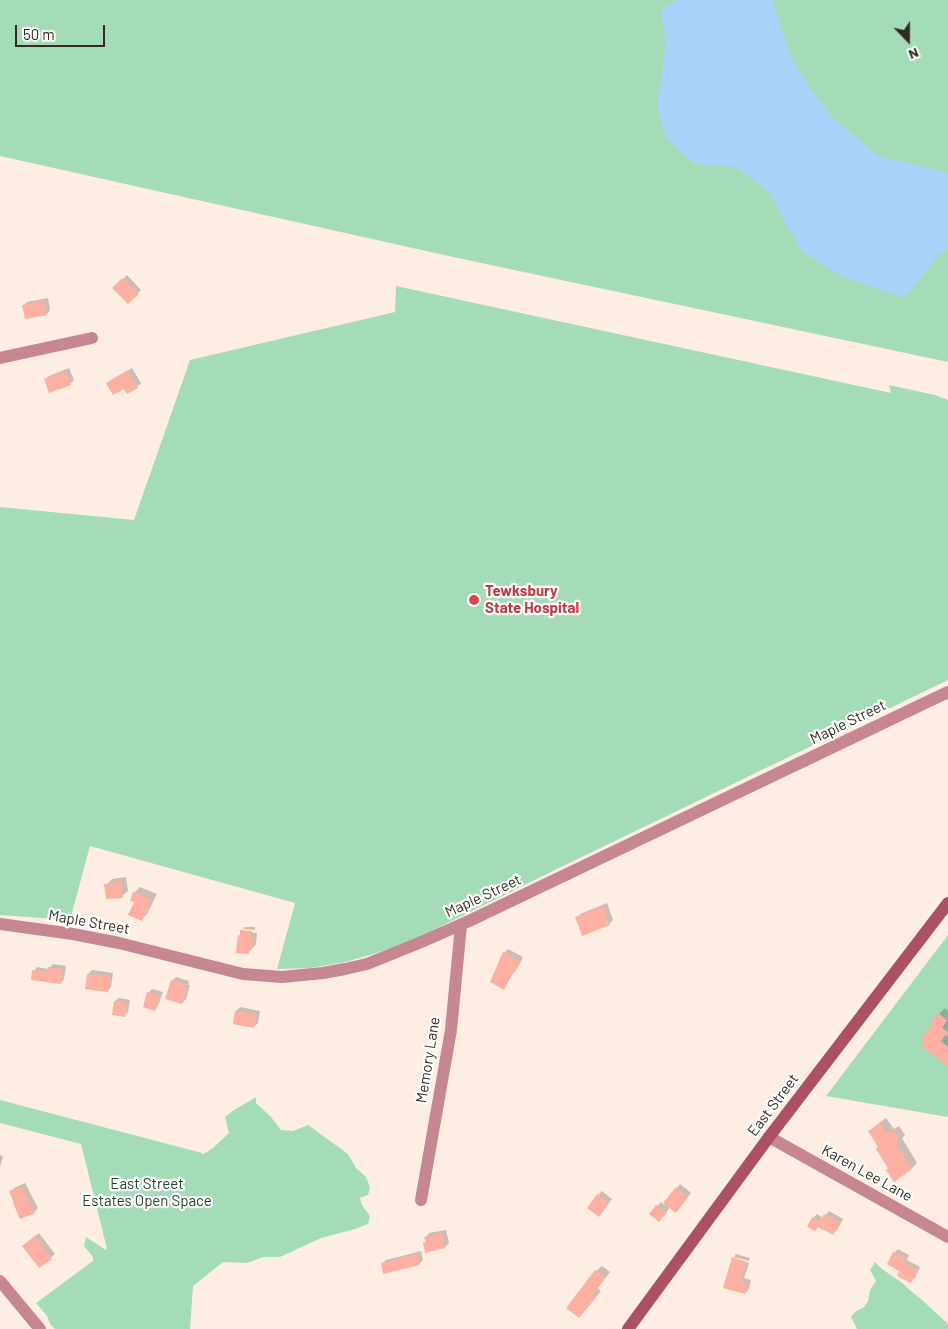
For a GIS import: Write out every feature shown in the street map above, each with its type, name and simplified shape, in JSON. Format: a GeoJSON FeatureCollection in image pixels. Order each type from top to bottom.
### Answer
{"type":"FeatureCollection","features":[{"type":"Feature","properties":{"kind":"main road","name":"East Street"},"geometry":{"type":"LineString","coordinates":[[628,1329],[769,1137],[948,903]]}},
{"type":"Feature","properties":{"kind":"street"},"geometry":{"type":"LineString","coordinates":[[0,358],[92,338]]}},
{"type":"Feature","properties":{"kind":"street","name":"Maple Street"},"geometry":{"type":"LineString","coordinates":[[0,924],[73,934],[120,943],[242,974],[282,976],[323,973],[367,964],[461,925],[948,692]]}},
{"type":"Feature","properties":{"kind":"street","name":"Memory Lane"},"geometry":{"type":"LineString","coordinates":[[421,1200],[451,1030],[461,925]]}},
{"type":"Feature","properties":{"kind":"street","name":"Karen Lee Lane"},"geometry":{"type":"LineString","coordinates":[[769,1137],[948,1237]]}},
{"type":"Feature","properties":{"kind":"street"},"geometry":{"type":"LineString","coordinates":[[0,1281],[40,1329]]}},
{"type":"Feature","properties":{"kind":"green space"},"geometry":{"type":"Polygon","coordinates":[[[0,0],[948,0],[948,362],[453,257],[0,156],[0,0]]]}},
{"type":"Feature","properties":{"kind":"green space","name":"Tewksbury State Hospital"},"geometry":{"type":"Polygon","coordinates":[[[396,286],[891,393],[889,385],[935,395],[948,400],[948,680],[413,940],[345,962],[310,968],[277,969],[295,903],[90,846],[70,920],[0,915],[0,507],[134,520],[190,360],[395,312],[396,286]]]}},
{"type":"Feature","properties":{"kind":"green space"},"geometry":{"type":"Polygon","coordinates":[[[948,935],[948,1117],[826,1096],[948,935]]]}},
{"type":"Feature","properties":{"kind":"green space","name":"East Street Estates Open Space"},"geometry":{"type":"Polygon","coordinates":[[[256,1097],[256,1103],[281,1130],[293,1131],[308,1125],[348,1154],[356,1168],[366,1177],[370,1187],[368,1195],[360,1198],[362,1205],[370,1216],[368,1224],[321,1238],[280,1257],[263,1257],[247,1263],[223,1262],[193,1286],[190,1329],[55,1329],[36,1303],[93,1261],[93,1257],[84,1246],[86,1237],[107,1249],[81,1144],[0,1123],[0,1100],[202,1153],[202,1155],[213,1148],[229,1133],[225,1117],[256,1097]]]}},
{"type":"Feature","properties":{"kind":"green space"},"geometry":{"type":"Polygon","coordinates":[[[875,1262],[921,1299],[948,1324],[948,1329],[857,1329],[851,1317],[855,1312],[864,1307],[868,1301],[870,1290],[876,1281],[870,1270],[875,1262]]]}},
{"type":"Feature","properties":{"kind":"water"},"geometry":{"type":"Polygon","coordinates":[[[677,0],[772,0],[792,59],[832,117],[878,156],[948,173],[948,250],[940,254],[904,298],[841,276],[804,253],[769,192],[736,167],[695,164],[667,139],[657,108],[666,45],[661,10],[677,0]]]}},
{"type":"Feature","properties":{"kind":"building"},"geometry":{"type":"Polygon","coordinates":[[[122,278],[139,294],[128,304],[112,288],[122,278]]]}},
{"type":"Feature","properties":{"kind":"building"},"geometry":{"type":"Polygon","coordinates":[[[44,301],[47,315],[25,319],[22,305],[44,301]]]}},
{"type":"Feature","properties":{"kind":"building"},"geometry":{"type":"Polygon","coordinates":[[[128,370],[138,388],[127,394],[124,389],[113,395],[106,383],[128,370]]]}},
{"type":"Feature","properties":{"kind":"building"},"geometry":{"type":"Polygon","coordinates":[[[66,371],[71,385],[49,393],[44,379],[66,371]]]}},
{"type":"Feature","properties":{"kind":"building"},"geometry":{"type":"Polygon","coordinates":[[[121,882],[123,898],[106,899],[104,884],[121,882]]]}},
{"type":"Feature","properties":{"kind":"building"},"geometry":{"type":"Polygon","coordinates":[[[133,892],[152,900],[142,921],[128,915],[134,902],[130,901],[133,892]]]}},
{"type":"Feature","properties":{"kind":"building"},"geometry":{"type":"Polygon","coordinates":[[[603,906],[610,925],[582,936],[575,917],[603,906]]]}},
{"type":"Feature","properties":{"kind":"building"},"geometry":{"type":"Polygon","coordinates":[[[240,930],[252,931],[252,949],[250,949],[249,954],[236,953],[240,930]]]}},
{"type":"Feature","properties":{"kind":"building"},"geometry":{"type":"Polygon","coordinates":[[[503,952],[520,961],[504,990],[490,982],[503,952]]]}},
{"type":"Feature","properties":{"kind":"building"},"geometry":{"type":"Polygon","coordinates":[[[48,967],[63,970],[61,984],[31,980],[32,970],[47,972],[48,967]]]}},
{"type":"Feature","properties":{"kind":"building"},"geometry":{"type":"Polygon","coordinates":[[[87,974],[110,976],[108,992],[85,989],[87,974]]]}},
{"type":"Feature","properties":{"kind":"building"},"geometry":{"type":"Polygon","coordinates":[[[171,980],[186,985],[185,988],[187,989],[182,1004],[165,999],[171,980]]]}},
{"type":"Feature","properties":{"kind":"building"},"geometry":{"type":"Polygon","coordinates":[[[147,992],[160,996],[155,1011],[143,1007],[147,992]]]}},
{"type":"Feature","properties":{"kind":"building"},"geometry":{"type":"Polygon","coordinates":[[[114,1001],[127,1003],[125,1017],[112,1015],[114,1001]]]}},
{"type":"Feature","properties":{"kind":"building"},"geometry":{"type":"Polygon","coordinates":[[[235,1011],[257,1014],[254,1028],[233,1024],[235,1011]]]}},
{"type":"Feature","properties":{"kind":"building"},"geometry":{"type":"Polygon","coordinates":[[[938,1013],[947,1020],[942,1028],[948,1032],[941,1041],[948,1047],[948,1066],[921,1046],[924,1041],[921,1039],[932,1025],[930,1023],[938,1013]]]}},
{"type":"Feature","properties":{"kind":"building"},"geometry":{"type":"Polygon","coordinates":[[[880,1123],[887,1134],[893,1130],[900,1141],[896,1144],[912,1169],[894,1182],[886,1170],[888,1168],[876,1149],[878,1147],[868,1131],[880,1123]]]}},
{"type":"Feature","properties":{"kind":"building"},"geometry":{"type":"Polygon","coordinates":[[[21,1186],[35,1213],[20,1219],[9,1191],[21,1186]]]}},
{"type":"Feature","properties":{"kind":"building"},"geometry":{"type":"Polygon","coordinates":[[[676,1187],[688,1197],[676,1213],[663,1203],[676,1187]]]}},
{"type":"Feature","properties":{"kind":"building"},"geometry":{"type":"Polygon","coordinates":[[[597,1194],[609,1203],[599,1217],[587,1208],[597,1194]]]}},
{"type":"Feature","properties":{"kind":"building"},"geometry":{"type":"Polygon","coordinates":[[[656,1205],[666,1213],[659,1222],[649,1214],[656,1205]]]}},
{"type":"Feature","properties":{"kind":"building"},"geometry":{"type":"Polygon","coordinates":[[[824,1214],[840,1223],[833,1235],[818,1227],[815,1231],[807,1227],[812,1217],[820,1222],[824,1214]]]}},
{"type":"Feature","properties":{"kind":"building"},"geometry":{"type":"Polygon","coordinates":[[[442,1233],[445,1248],[425,1253],[423,1243],[426,1242],[424,1237],[442,1233]]]}},
{"type":"Feature","properties":{"kind":"building"},"geometry":{"type":"Polygon","coordinates":[[[35,1236],[52,1259],[39,1268],[22,1246],[35,1236]]]}},
{"type":"Feature","properties":{"kind":"building"},"geometry":{"type":"Polygon","coordinates":[[[893,1252],[907,1259],[904,1263],[918,1270],[911,1283],[897,1276],[899,1271],[887,1264],[893,1252]]]}},
{"type":"Feature","properties":{"kind":"building"},"geometry":{"type":"Polygon","coordinates":[[[417,1254],[420,1265],[383,1274],[381,1263],[417,1254]]]}},
{"type":"Feature","properties":{"kind":"building"},"geometry":{"type":"Polygon","coordinates":[[[732,1257],[747,1262],[741,1282],[748,1284],[745,1294],[723,1288],[732,1257]]]}},
{"type":"Feature","properties":{"kind":"building"},"geometry":{"type":"Polygon","coordinates":[[[595,1270],[605,1278],[593,1295],[596,1297],[579,1318],[566,1308],[595,1270]]]}},
{"type":"Feature","properties":{"kind":"place","name":"Tewksbury State Hospital"},"geometry":{"type":"Point","coordinates":[474,600]}}]}
